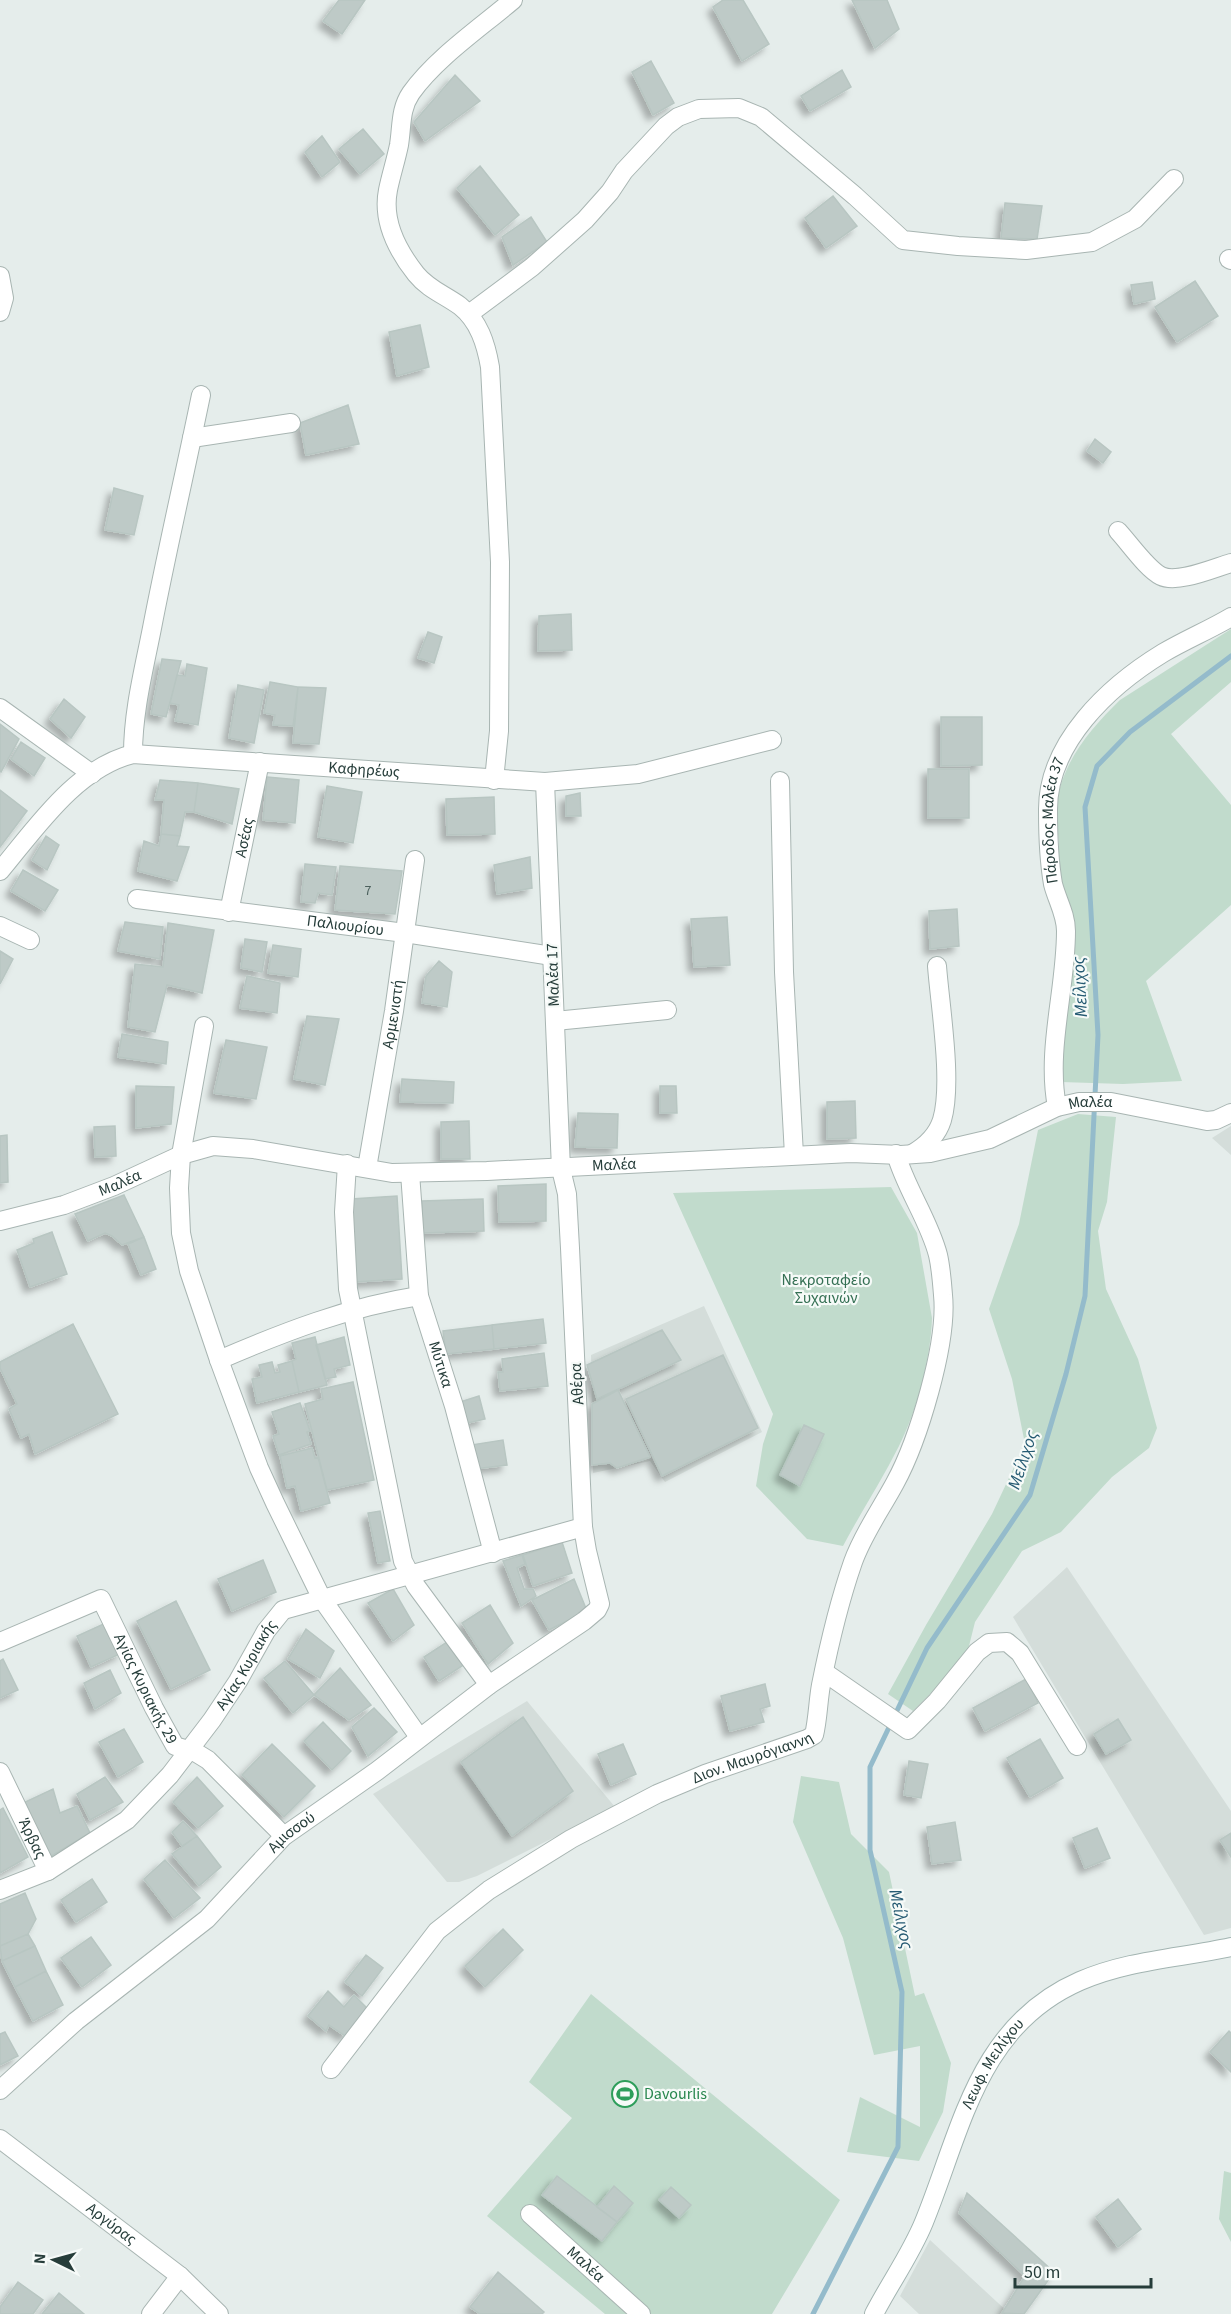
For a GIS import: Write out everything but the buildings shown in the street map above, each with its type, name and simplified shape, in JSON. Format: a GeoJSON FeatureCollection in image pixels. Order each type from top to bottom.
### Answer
{"type":"FeatureCollection","features":[{"type":"Feature","properties":{"kind":"street"},"geometry":{"type":"LineString","coordinates":[[494,780],[499,731],[500,562],[490,367],[482,336],[469,314],[416,275],[387,220],[387,197],[399,146],[404,106],[412,92],[438,64],[513,0]]}},
{"type":"Feature","properties":{"kind":"street"},"geometry":{"type":"LineString","coordinates":[[469,314],[532,267],[585,220],[610,192],[624,171],[666,126],[678,117],[699,109],[739,108],[761,117],[855,196],[903,240],[1026,250],[1092,242],[1135,219],[1174,179]]}},
{"type":"Feature","properties":{"kind":"street"},"geometry":{"type":"LineString","coordinates":[[0,276],[4,298],[0,312]]}},
{"type":"Feature","properties":{"kind":"street"},"geometry":{"type":"LineString","coordinates":[[133,754],[134,726],[172,520],[201,395]]}},
{"type":"Feature","properties":{"kind":"street"},"geometry":{"type":"LineString","coordinates":[[192,438],[291,423]]}},
{"type":"Feature","properties":{"kind":"street"},"geometry":{"type":"LineString","coordinates":[[1118,531],[1152,569],[1169,579],[1231,563]]}},
{"type":"Feature","properties":{"kind":"street","name":"Πάροδος Μαλέα 37"},"geometry":{"type":"LineString","coordinates":[[1057,1107],[1054,1091],[1054,1057],[1066,932],[1065,919],[1053,884],[1047,809],[1057,762],[1076,732],[1108,694],[1165,652],[1231,617]]}},
{"type":"Feature","properties":{"kind":"street"},"geometry":{"type":"LineString","coordinates":[[0,708],[92,774]]}},
{"type":"Feature","properties":{"kind":"street","name":"Καφηρέως"},"geometry":{"type":"LineString","coordinates":[[0,871],[54,809],[92,774],[109,763],[133,754],[545,782],[638,774],[772,740]]}},
{"type":"Feature","properties":{"kind":"street","name":"Ασέας"},"geometry":{"type":"LineString","coordinates":[[229,912],[260,762]]}},
{"type":"Feature","properties":{"kind":"street"},"geometry":{"type":"LineString","coordinates":[[780,781],[784,972],[794,1155]]}},
{"type":"Feature","properties":{"kind":"street","name":"Μαλέα 17"},"geometry":{"type":"LineString","coordinates":[[545,782],[561,1168]]}},
{"type":"Feature","properties":{"kind":"street","name":"Αρμενιστή"},"geometry":{"type":"LineString","coordinates":[[367,1168],[415,860]]}},
{"type":"Feature","properties":{"kind":"street","name":"Παλιουρίου"},"geometry":{"type":"LineString","coordinates":[[137,899],[405,933],[552,956]]}},
{"type":"Feature","properties":{"kind":"street"},"geometry":{"type":"LineString","coordinates":[[0,926],[30,940]]}},
{"type":"Feature","properties":{"kind":"street"},"geometry":{"type":"LineString","coordinates":[[904,1154],[925,1146],[936,1134],[942,1120],[945,1103],[945,1069],[937,966]]}},
{"type":"Feature","properties":{"kind":"street"},"geometry":{"type":"LineString","coordinates":[[555,1021],[667,1010]]}},
{"type":"Feature","properties":{"kind":"street"},"geometry":{"type":"LineString","coordinates":[[204,1026],[182,1155],[179,1201],[183,1242],[189,1271],[258,1468],[322,1599],[419,1737]]}},
{"type":"Feature","properties":{"kind":"street","name":"Μαλέα"},"geometry":{"type":"LineString","coordinates":[[0,1221],[33,1215],[74,1202],[182,1155],[198,1149],[224,1145],[392,1173],[410,1173],[561,1168],[794,1155],[904,1154],[978,1143],[1057,1107],[1084,1102],[1107,1102],[1207,1121],[1216,1120],[1231,1113]]}},
{"type":"Feature","properties":{"kind":"street","name":"Διον. Μαυρόγιαννη"},"geometry":{"type":"LineString","coordinates":[[331,2069],[437,1931],[489,1890],[571,1839],[657,1794],[705,1774],[812,1737],[815,1732],[824,1671],[853,1561],[903,1468],[921,1421],[942,1325],[944,1296],[938,1254],[926,1222],[900,1168],[904,1154]]}},
{"type":"Feature","properties":{"kind":"street"},"geometry":{"type":"LineString","coordinates":[[347,1164],[344,1238],[351,1310],[401,1552],[409,1576],[489,1685]]}},
{"type":"Feature","properties":{"kind":"street","name":"Αθέρα"},"geometry":{"type":"LineString","coordinates":[[561,1168],[567,1194],[570,1240],[583,1527],[600,1598]]}},
{"type":"Feature","properties":{"kind":"street","name":"Μύτικα"},"geometry":{"type":"LineString","coordinates":[[410,1173],[419,1296],[454,1406],[493,1553]]}},
{"type":"Feature","properties":{"kind":"street"},"geometry":{"type":"LineString","coordinates":[[219,1360],[290,1330],[351,1310],[419,1296]]}},
{"type":"Feature","properties":{"kind":"street","name":"Αγίας Κυριακής"},"geometry":{"type":"LineString","coordinates":[[0,1890],[48,1871],[127,1820],[170,1775],[225,1701],[278,1614],[291,1607],[583,1527]]}},
{"type":"Feature","properties":{"kind":"street","name":"Αμισσού"},"geometry":{"type":"LineString","coordinates":[[0,2090],[76,2021],[207,1919],[284,1836],[377,1771],[489,1685],[584,1621],[597,1610],[600,1598]]}},
{"type":"Feature","properties":{"kind":"street","name":"Αγίας Κυριακής 29"},"geometry":{"type":"LineString","coordinates":[[0,1641],[101,1599],[172,1742],[177,1748],[189,1750],[208,1760],[284,1836]]}},
{"type":"Feature","properties":{"kind":"street"},"geometry":{"type":"LineString","coordinates":[[824,1671],[908,1730],[980,1648],[989,1643],[1002,1641],[1011,1644],[1020,1653],[1077,1746]]}},
{"type":"Feature","properties":{"kind":"street","name":"Άρβας"},"geometry":{"type":"LineString","coordinates":[[0,1772],[5,1793],[48,1871]]}},
{"type":"Feature","properties":{"kind":"street","name":"Λεωφ. Μειλίχου"},"geometry":{"type":"LineString","coordinates":[[874,2314],[923,2224],[973,2090],[987,2065],[1015,2028],[1051,1997],[1093,1976],[1135,1964],[1231,1947]]}},
{"type":"Feature","properties":{"kind":"street","name":"Αργύρας"},"geometry":{"type":"LineString","coordinates":[[0,2139],[180,2276],[219,2314]]}},
{"type":"Feature","properties":{"kind":"street","name":"Μαλέα"},"geometry":{"type":"LineString","coordinates":[[530,2214],[641,2314]]}},
{"type":"Feature","properties":{"kind":"street"},"geometry":{"type":"LineString","coordinates":[[151,2314],[180,2276]]}},
{"type":"Feature","properties":{"kind":"shaded area"},"geometry":{"type":"Polygon","coordinates":[[[1231,1126],[1231,1155],[1212,1138],[1231,1126]]]}},
{"type":"Feature","properties":{"kind":"shaded area"},"geometry":{"type":"Polygon","coordinates":[[[704,1306],[762,1432],[665,1482],[650,1461],[593,1473],[591,1355],[704,1306]]]}},
{"type":"Feature","properties":{"kind":"shaded area"},"geometry":{"type":"Polygon","coordinates":[[[1067,1567],[1231,1811],[1231,1928],[1204,1935],[1013,1617],[1067,1567]]]}},
{"type":"Feature","properties":{"kind":"shaded area"},"geometry":{"type":"Polygon","coordinates":[[[527,1701],[615,1807],[477,1876],[459,1882],[447,1882],[373,1794],[527,1701]]]}},
{"type":"Feature","properties":{"kind":"shaded area"},"geometry":{"type":"Polygon","coordinates":[[[930,2240],[1010,2314],[919,2314],[900,2296],[930,2240]]]}},
{"type":"Feature","properties":{"kind":"green space"},"geometry":{"type":"Polygon","coordinates":[[[1231,629],[1231,682],[1171,734],[1231,805],[1231,905],[1146,981],[1182,1081],[1123,1084],[1061,1082],[1062,889],[1056,815],[1058,798],[1068,766],[1097,724],[1120,700],[1231,629]]]}},
{"type":"Feature","properties":{"kind":"green space"},"geometry":{"type":"Polygon","coordinates":[[[1078,1114],[1116,1117],[1107,1202],[1098,1231],[1106,1289],[1138,1359],[1157,1428],[1149,1448],[1112,1477],[1061,1532],[1022,1551],[975,1622],[968,1650],[950,1674],[913,1711],[888,1694],[992,1514],[1025,1444],[1012,1379],[989,1309],[1019,1224],[1038,1130],[1078,1114]]]}},
{"type":"Feature","properties":{"kind":"green space","name":"Νεκροταφείο Συχαινών"},"geometry":{"type":"Polygon","coordinates":[[[891,1187],[917,1233],[932,1318],[929,1350],[917,1400],[906,1432],[843,1546],[807,1539],[756,1486],[763,1444],[773,1414],[673,1193],[891,1187]]]}},
{"type":"Feature","properties":{"kind":"green space"},"geometry":{"type":"Polygon","coordinates":[[[801,1776],[839,1782],[851,1834],[889,1872],[915,1996],[924,1993],[951,2063],[943,2112],[919,2161],[847,2152],[860,2097],[920,2127],[920,2046],[874,2055],[843,1938],[793,1822],[801,1776]]]}},
{"type":"Feature","properties":{"kind":"green space"},"geometry":{"type":"Polygon","coordinates":[[[591,1994],[840,2200],[772,2314],[605,2314],[487,2216],[572,2118],[529,2082],[591,1994]]]}},
{"type":"Feature","properties":{"kind":"green space"},"geometry":{"type":"Polygon","coordinates":[[[1224,2171],[1231,2173],[1231,2242],[1219,2219],[1224,2171]]]}},
{"type":"Feature","properties":{"kind":"waterway","name":"Μείλιχος"},"geometry":{"type":"LineString","coordinates":[[813,2314],[898,2147],[902,1992],[870,1850],[870,1767],[927,1648],[1030,1495],[1066,1374],[1085,1296],[1098,1035],[1085,807],[1097,766],[1130,732],[1231,656]]}},
{"type":"Feature","properties":{"kind":"place","name":"Davourlis"},"geometry":{"type":"Point","coordinates":[625,2094]}}]}
